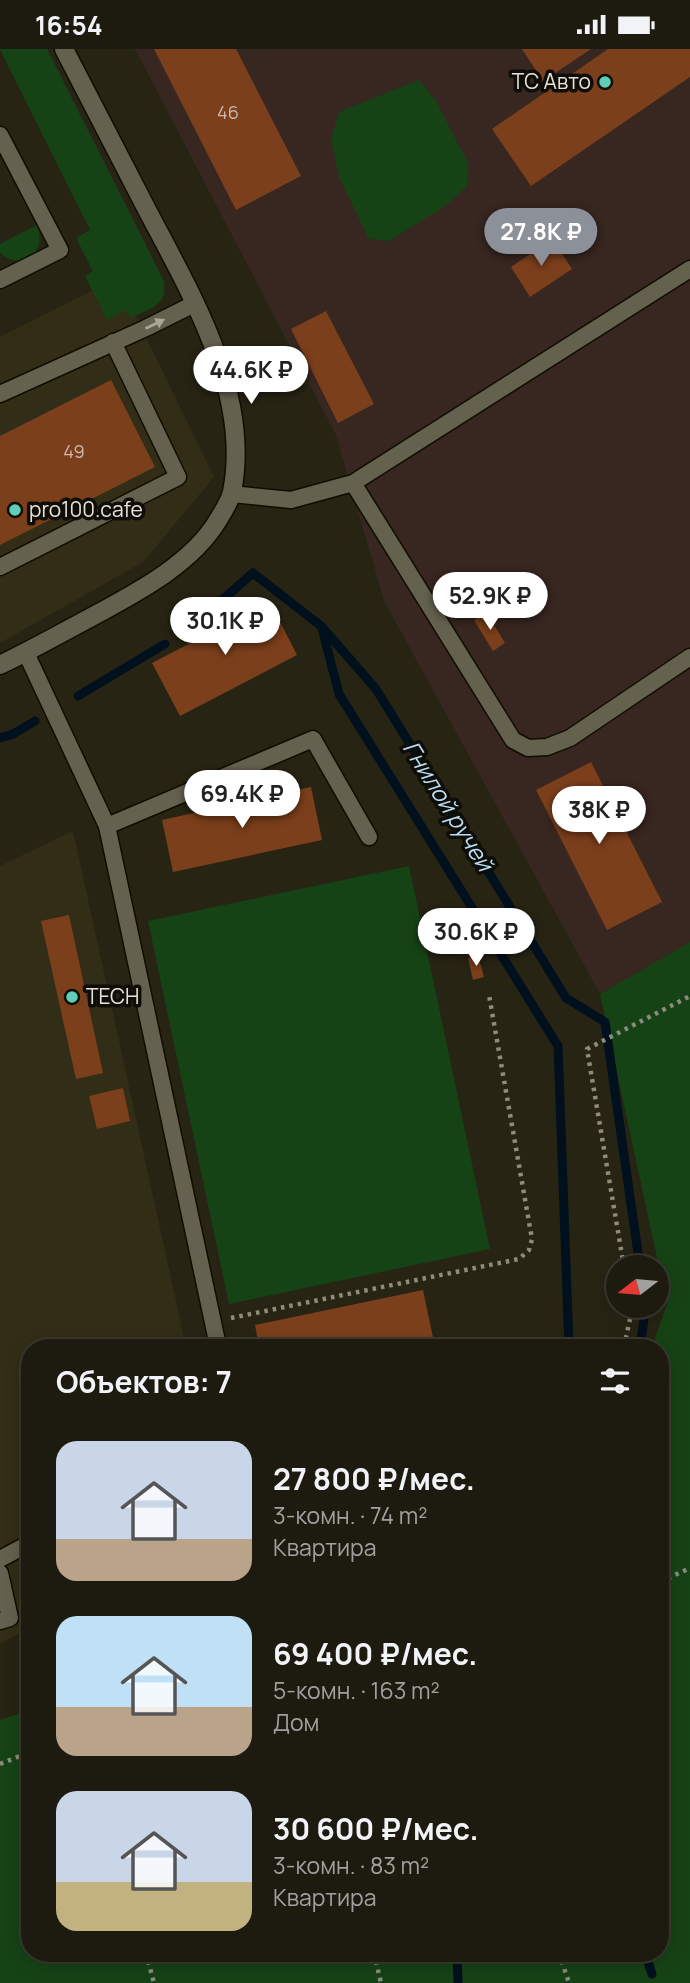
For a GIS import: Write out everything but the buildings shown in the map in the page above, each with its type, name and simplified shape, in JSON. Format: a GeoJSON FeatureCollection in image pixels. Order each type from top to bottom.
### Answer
{"type":"FeatureCollection","features":[{"type":"Feature","properties":{"kind":"street"},"geometry":{"type":"LineString","coordinates":[[0,665],[168,572],[198,545],[217,523],[232,494],[236,455],[233,413],[221,368],[196,303],[64,49]]}},
{"type":"Feature","properties":{"kind":"lane"},"geometry":{"type":"LineString","coordinates":[[0,135],[60,250],[0,280]]}},
{"type":"Feature","properties":{"kind":"lane"},"geometry":{"type":"LineString","coordinates":[[232,494],[291,500],[353,483],[690,269]]}},
{"type":"Feature","properties":{"kind":"lane"},"geometry":{"type":"LineString","coordinates":[[0,394],[196,303]]}},
{"type":"Feature","properties":{"kind":"lane"},"geometry":{"type":"LineString","coordinates":[[0,567],[178,477],[113,342]]}},
{"type":"Feature","properties":{"kind":"lane"},"geometry":{"type":"LineString","coordinates":[[353,483],[513,740],[528,748],[547,747],[570,738],[690,657]]}},
{"type":"Feature","properties":{"kind":"lane"},"geometry":{"type":"LineString","coordinates":[[26,653],[107,826],[217,1339]]}},
{"type":"Feature","properties":{"kind":"lane"},"geometry":{"type":"LineString","coordinates":[[107,826],[313,739],[369,837]]}},
{"type":"Feature","properties":{"kind":"lane"},"geometry":{"type":"LineString","coordinates":[[0,1559],[21,1548]]}},
{"type":"Feature","properties":{"kind":"lane"},"geometry":{"type":"LineString","coordinates":[[0,1573],[10,1618],[0,1621]]}},
{"type":"Feature","properties":{"kind":"path"},"geometry":{"type":"LineString","coordinates":[[213,1321],[519,1259],[529,1250],[532,1239],[489,995]]}},
{"type":"Feature","properties":{"kind":"path"},"geometry":{"type":"LineString","coordinates":[[622,1255],[587,1049],[690,996]]}},
{"type":"Feature","properties":{"kind":"path"},"geometry":{"type":"LineString","coordinates":[[626,1339],[630,1318]]}},
{"type":"Feature","properties":{"kind":"path"},"geometry":{"type":"LineString","coordinates":[[669,1578],[690,1569]]}},
{"type":"Feature","properties":{"kind":"path"},"geometry":{"type":"LineString","coordinates":[[0,1764],[21,1756]]}},
{"type":"Feature","properties":{"kind":"path"},"geometry":{"type":"LineString","coordinates":[[148,1962],[154,1983]]}},
{"type":"Feature","properties":{"kind":"path"},"geometry":{"type":"LineString","coordinates":[[376,1962],[381,1983]]}},
{"type":"Feature","properties":{"kind":"path"},"geometry":{"type":"LineString","coordinates":[[562,1962],[569,1983]]}},
{"type":"Feature","properties":{"kind":"shaded area"},"geometry":{"type":"Polygon","coordinates":[[[135,49],[690,49],[690,942],[600,994],[384,601],[336,435],[135,49]]]}},
{"type":"Feature","properties":{"kind":"shaded area"},"geometry":{"type":"Polygon","coordinates":[[[117,278],[214,477],[143,562],[0,643],[0,337],[117,278]]]}},
{"type":"Feature","properties":{"kind":"shaded area"},"geometry":{"type":"Polygon","coordinates":[[[73,831],[184,1339],[21,1339],[21,1632],[0,1644],[0,866],[73,831]]]}},
{"type":"Feature","properties":{"kind":"green space"},"geometry":{"type":"Polygon","coordinates":[[[0,49],[47,49],[164,281],[162,299],[150,309],[130,318],[126,310],[107,320],[85,276],[93,271],[76,238],[90,230],[0,49]]]}},
{"type":"Feature","properties":{"kind":"green space"},"geometry":{"type":"Polygon","coordinates":[[[419,80],[436,101],[468,163],[467,186],[448,204],[389,241],[369,239],[339,177],[331,139],[339,112],[419,80]]]}},
{"type":"Feature","properties":{"kind":"green space"},"geometry":{"type":"Polygon","coordinates":[[[37,225],[39,244],[31,257],[17,261],[0,253],[0,244],[37,225]]]}},
{"type":"Feature","properties":{"kind":"green space"},"geometry":{"type":"Polygon","coordinates":[[[409,866],[490,1249],[229,1304],[148,921],[409,866]]]}},
{"type":"Feature","properties":{"kind":"green space"},"geometry":{"type":"Polygon","coordinates":[[[690,942],[690,1983],[0,1983],[0,1720],[21,1713],[21,1962],[669,1962],[669,1339],[655,1339],[662,1318],[669,1318],[669,1255],[656,1255],[600,994],[690,942]]]}},
{"type":"Feature","properties":{"kind":"waterway","name":"Гнилой ручей"},"geometry":{"type":"LineString","coordinates":[[205,615],[253,573],[321,626],[376,689],[566,998],[605,1022],[638,1255]]}},
{"type":"Feature","properties":{"kind":"waterway"},"geometry":{"type":"LineString","coordinates":[[322,628],[339,694],[558,1046],[569,1339]]}},
{"type":"Feature","properties":{"kind":"waterway"},"geometry":{"type":"LineString","coordinates":[[78,696],[165,644]]}},
{"type":"Feature","properties":{"kind":"waterway"},"geometry":{"type":"LineString","coordinates":[[0,738],[35,721]]}},
{"type":"Feature","properties":{"kind":"waterway","name":"Гнилой ручей"},"geometry":{"type":"LineString","coordinates":[[641,1339],[644,1318]]}},
{"type":"Feature","properties":{"kind":"waterway","name":"Гнилой ручей"},"geometry":{"type":"LineString","coordinates":[[457,1962],[458,1983]]}},
{"type":"Feature","properties":{"kind":"waterway"},"geometry":{"type":"LineString","coordinates":[[648,1962],[652,1974]]}},
{"type":"Feature","properties":{"kind":"place","name":"ТС Авто"},"geometry":{"type":"Point","coordinates":[605,82]}},
{"type":"Feature","properties":{"kind":"place","name":"pro100.cafe"},"geometry":{"type":"Point","coordinates":[15,510]}},
{"type":"Feature","properties":{"kind":"place","name":"TECH"},"geometry":{"type":"Point","coordinates":[72,997]}}]}
